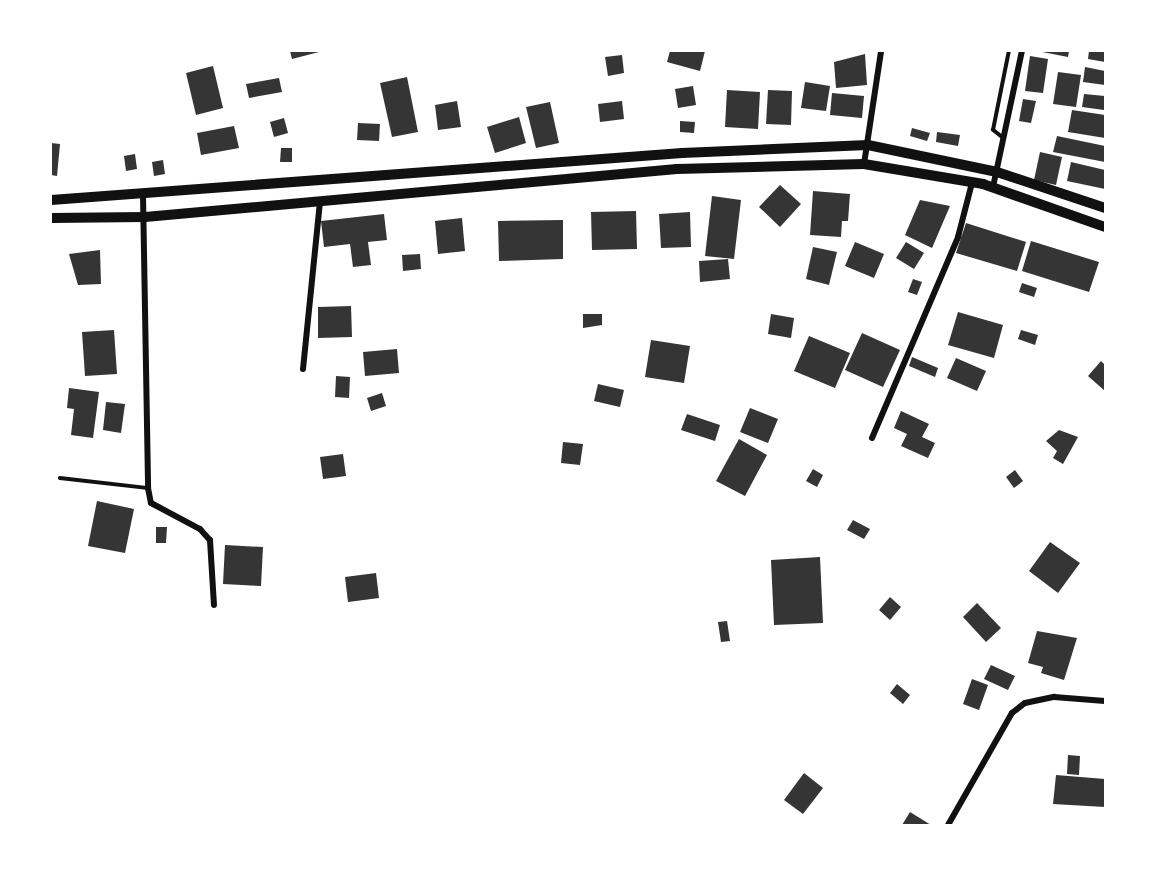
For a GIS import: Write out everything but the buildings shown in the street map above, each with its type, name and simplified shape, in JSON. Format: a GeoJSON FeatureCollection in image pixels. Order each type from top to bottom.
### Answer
{"type":"FeatureCollection","features":[{"type":"Feature","properties":{"kind":"main road"},"geometry":{"type":"LineString","coordinates":[[51,200],[681,153],[868,145],[997,172],[1105,208]]}},
{"type":"Feature","properties":{"kind":"main road"},"geometry":{"type":"LineString","coordinates":[[51,218],[145,217],[677,169],[864,163],[993,187],[1105,227]]}},
{"type":"Feature","properties":{"kind":"street"},"geometry":{"type":"LineString","coordinates":[[864,163],[881,51]]}},
{"type":"Feature","properties":{"kind":"street"},"geometry":{"type":"LineString","coordinates":[[993,187],[1022,51]]}},
{"type":"Feature","properties":{"kind":"street"},"geometry":{"type":"LineString","coordinates":[[872,438],[953,249],[972,183]]}},
{"type":"Feature","properties":{"kind":"street"},"geometry":{"type":"LineString","coordinates":[[144,195],[148,488],[151,503],[200,529],[210,540],[214,605]]}},
{"type":"Feature","properties":{"kind":"street"},"geometry":{"type":"LineString","coordinates":[[303,369],[320,203]]}},
{"type":"Feature","properties":{"kind":"street"},"geometry":{"type":"LineString","coordinates":[[948,825],[1012,712],[1025,703],[1054,697],[1105,701]]}},
{"type":"Feature","properties":{"kind":"lane"},"geometry":{"type":"LineString","coordinates":[[1005,139],[993,130],[1009,51]]}},
{"type":"Feature","properties":{"kind":"lane"},"geometry":{"type":"LineString","coordinates":[[60,478],[148,488]]}}]}
